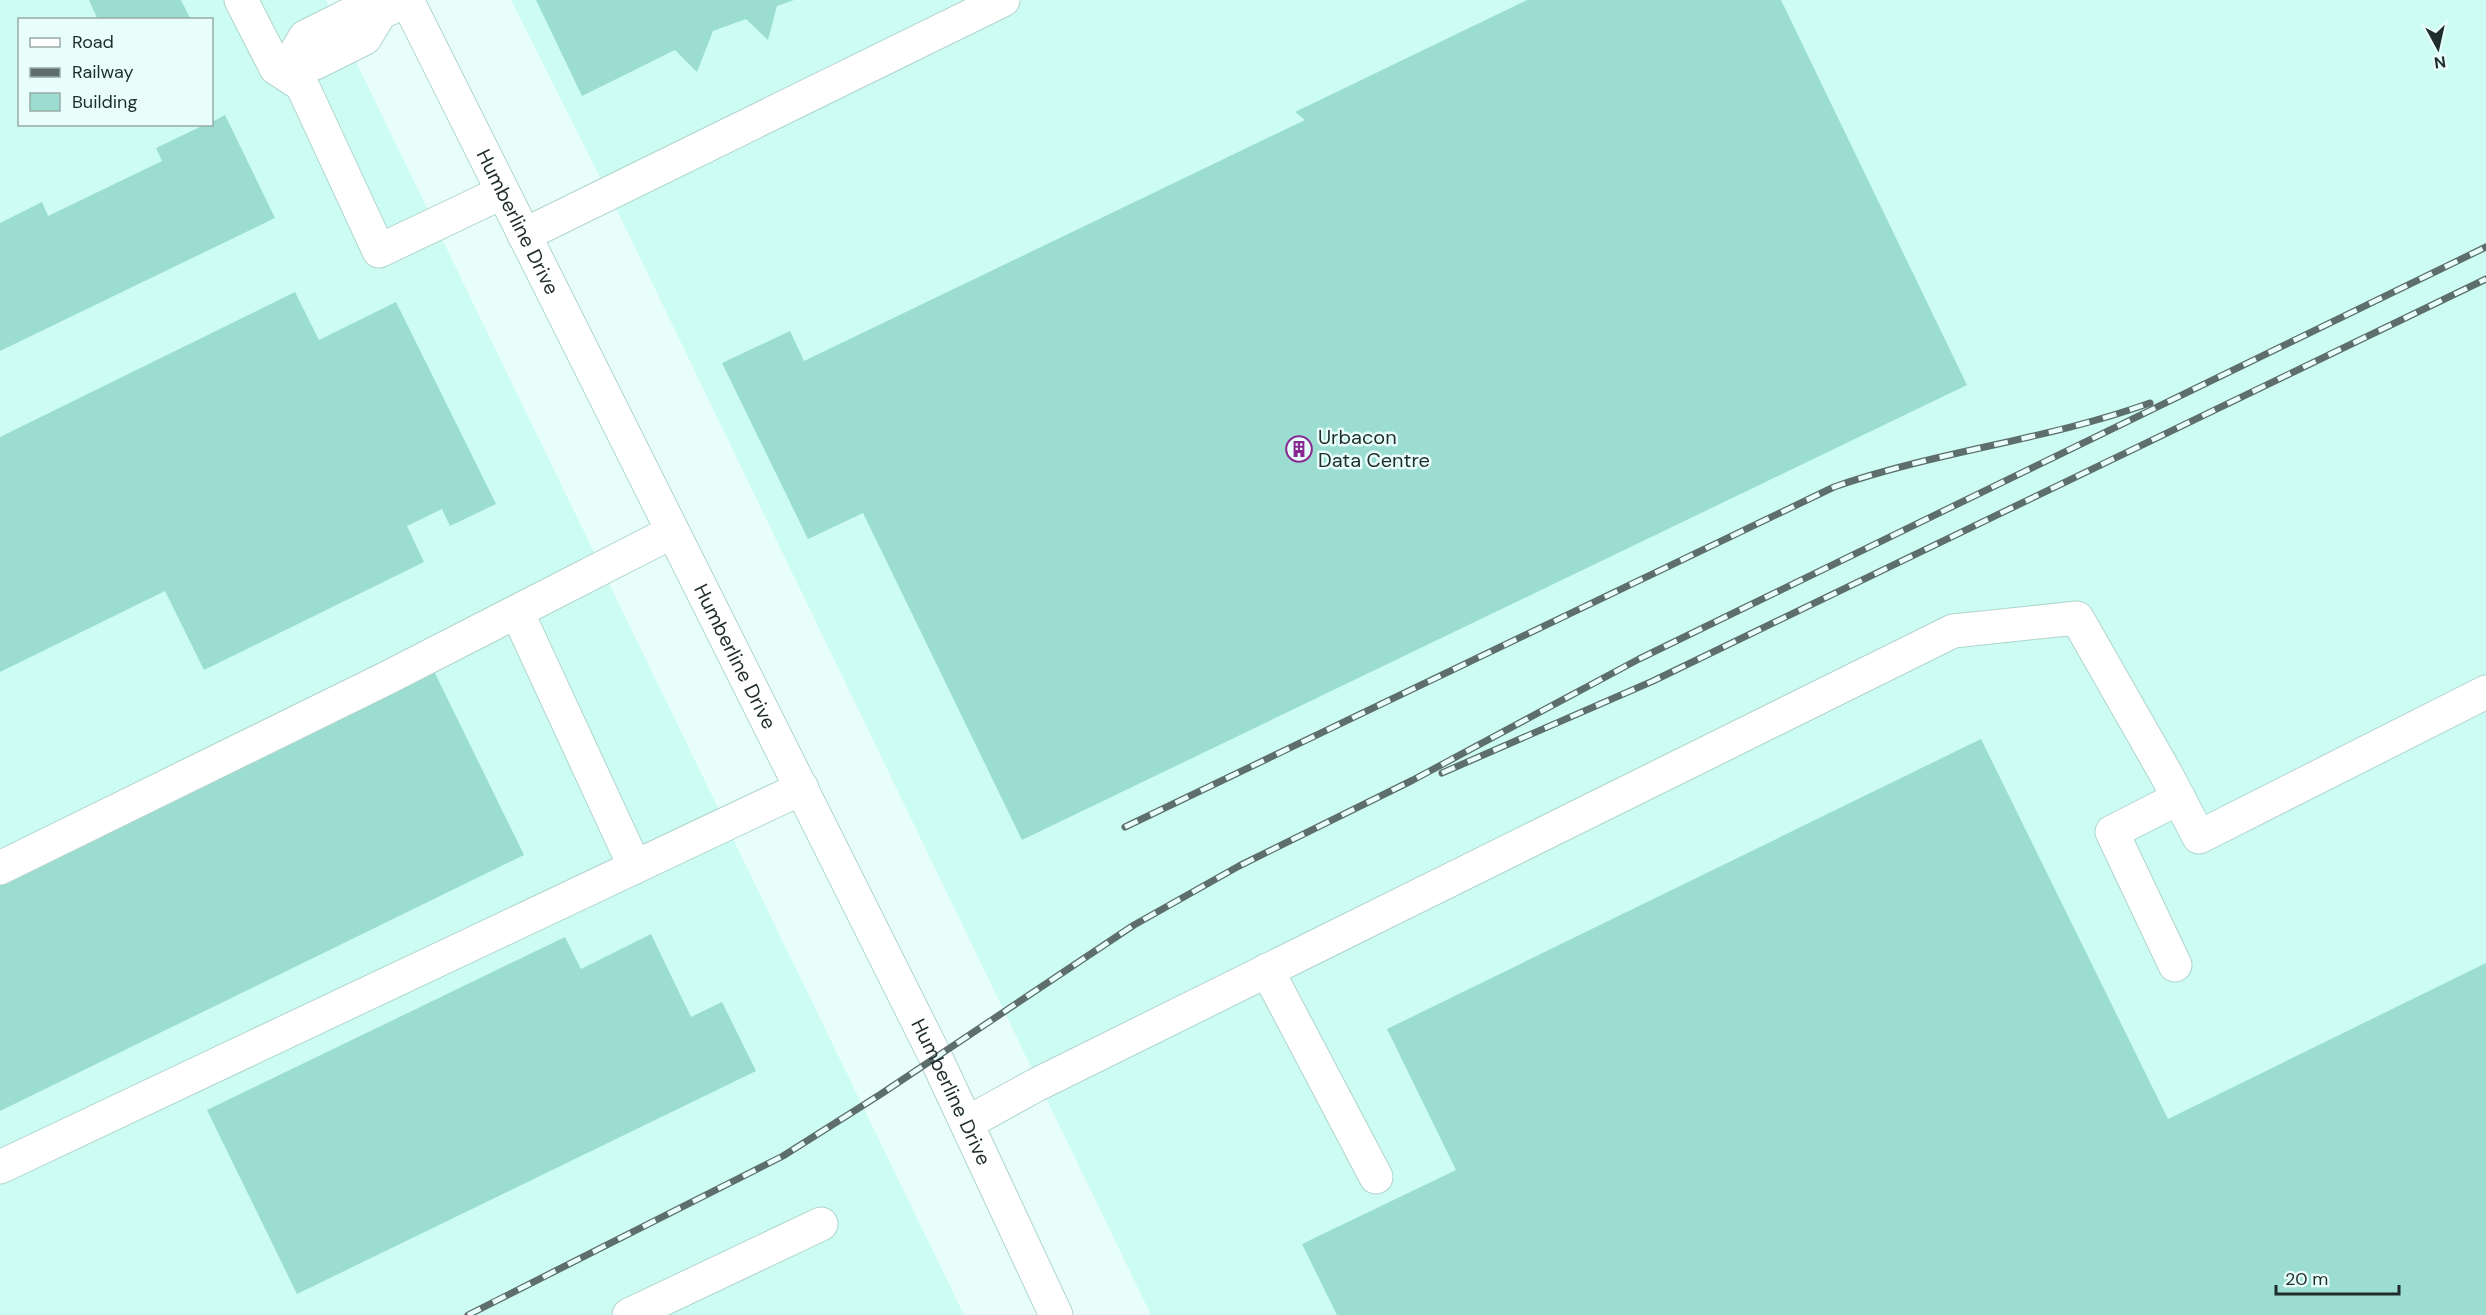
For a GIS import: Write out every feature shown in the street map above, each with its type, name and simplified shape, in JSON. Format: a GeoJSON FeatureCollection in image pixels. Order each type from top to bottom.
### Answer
{"type":"FeatureCollection","features":[{"type":"Feature","properties":{"kind":"street"},"geometry":{"type":"LineString","coordinates":[[241,0],[284,64],[302,85],[379,251],[503,192]]}},
{"type":"Feature","properties":{"kind":"street"},"geometry":{"type":"LineString","coordinates":[[524,235],[1003,0]]}},
{"type":"Feature","properties":{"kind":"street"},"geometry":{"type":"LineString","coordinates":[[284,64],[315,63],[365,39],[397,4]]}},
{"type":"Feature","properties":{"kind":"street","name":"Humberline Drive"},"geometry":{"type":"LineString","coordinates":[[397,4],[503,192],[967,1123],[1056,1315]]}},
{"type":"Feature","properties":{"kind":"street"},"geometry":{"type":"LineString","coordinates":[[0,867],[517,612],[672,532]]}},
{"type":"Feature","properties":{"kind":"street"},"geometry":{"type":"LineString","coordinates":[[517,612],[634,867]]}},
{"type":"Feature","properties":{"kind":"street"},"geometry":{"type":"LineString","coordinates":[[967,1123],[1036,1085],[1953,631],[2077,618],[2180,798],[2199,837],[2486,692]]}},
{"type":"Feature","properties":{"kind":"street"},"geometry":{"type":"LineString","coordinates":[[0,1167],[802,788]]}},
{"type":"Feature","properties":{"kind":"street"},"geometry":{"type":"LineString","coordinates":[[2175,964],[2112,832],[2180,798]]}},
{"type":"Feature","properties":{"kind":"street"},"geometry":{"type":"LineString","coordinates":[[1267,970],[1376,1177]]}},
{"type":"Feature","properties":{"kind":"street"},"geometry":{"type":"LineString","coordinates":[[629,1315],[821,1224]]}},
{"type":"Feature","properties":{"kind":"shaded area"},"geometry":{"type":"Polygon","coordinates":[[[0,0],[326,0],[964,1315],[0,1315],[0,0]]]}},
{"type":"Feature","properties":{"kind":"shaded area"},"geometry":{"type":"Polygon","coordinates":[[[511,0],[2486,0],[2486,1315],[1151,1315],[629,235],[511,0]]]}},
{"type":"Feature","properties":{"kind":"building"},"geometry":{"type":"Polygon","coordinates":[[[89,0],[181,0],[190,18],[97,18],[89,0]]]}},
{"type":"Feature","properties":{"kind":"building"},"geometry":{"type":"Polygon","coordinates":[[[536,0],[794,0],[777,6],[768,40],[746,19],[713,31],[697,72],[675,50],[582,96],[536,0]]]}},
{"type":"Feature","properties":{"kind":"building","name":"Urbacon Data Centre"},"geometry":{"type":"Polygon","coordinates":[[[1527,0],[1781,0],[1967,385],[1022,840],[863,513],[808,539],[722,363],[790,331],[804,361],[1305,120],[1295,112],[1527,0]]]}},
{"type":"Feature","properties":{"kind":"building"},"geometry":{"type":"Polygon","coordinates":[[[225,115],[275,218],[0,351],[0,223],[42,202],[48,216],[162,161],[156,148],[202,126],[213,126],[213,121],[225,115]]]}},
{"type":"Feature","properties":{"kind":"building"},"geometry":{"type":"Polygon","coordinates":[[[295,292],[319,340],[396,302],[496,504],[450,526],[442,509],[407,526],[424,562],[204,670],[165,591],[0,672],[0,437],[295,292]]]}},
{"type":"Feature","properties":{"kind":"building"},"geometry":{"type":"Polygon","coordinates":[[[430,663],[524,855],[0,1111],[0,873],[430,663]]]}},
{"type":"Feature","properties":{"kind":"building"},"geometry":{"type":"Polygon","coordinates":[[[1981,739],[2168,1119],[2486,963],[2486,1315],[1337,1315],[1302,1244],[1456,1170],[1387,1029],[1981,739]]]}},
{"type":"Feature","properties":{"kind":"building"},"geometry":{"type":"Polygon","coordinates":[[[651,934],[691,1017],[722,1002],[756,1071],[297,1294],[207,1110],[565,937],[581,969],[651,934]]]}},
{"type":"Feature","properties":{"kind":"railway"},"geometry":{"type":"LineString","coordinates":[[468,1315],[783,1156],[881,1094],[1134,925],[1239,866],[1413,780],[1639,659],[2486,247]]}},
{"type":"Feature","properties":{"kind":"railway"},"geometry":{"type":"LineString","coordinates":[[1442,773],[1653,681],[2486,279]]}},
{"type":"Feature","properties":{"kind":"railway"},"geometry":{"type":"LineString","coordinates":[[1125,827],[1834,487],[1912,464],[2072,427],[2150,403]]}},
{"type":"Feature","properties":{"kind":"place","name":"Urbacon Data Centre"},"geometry":{"type":"Point","coordinates":[1299,449]}}]}
